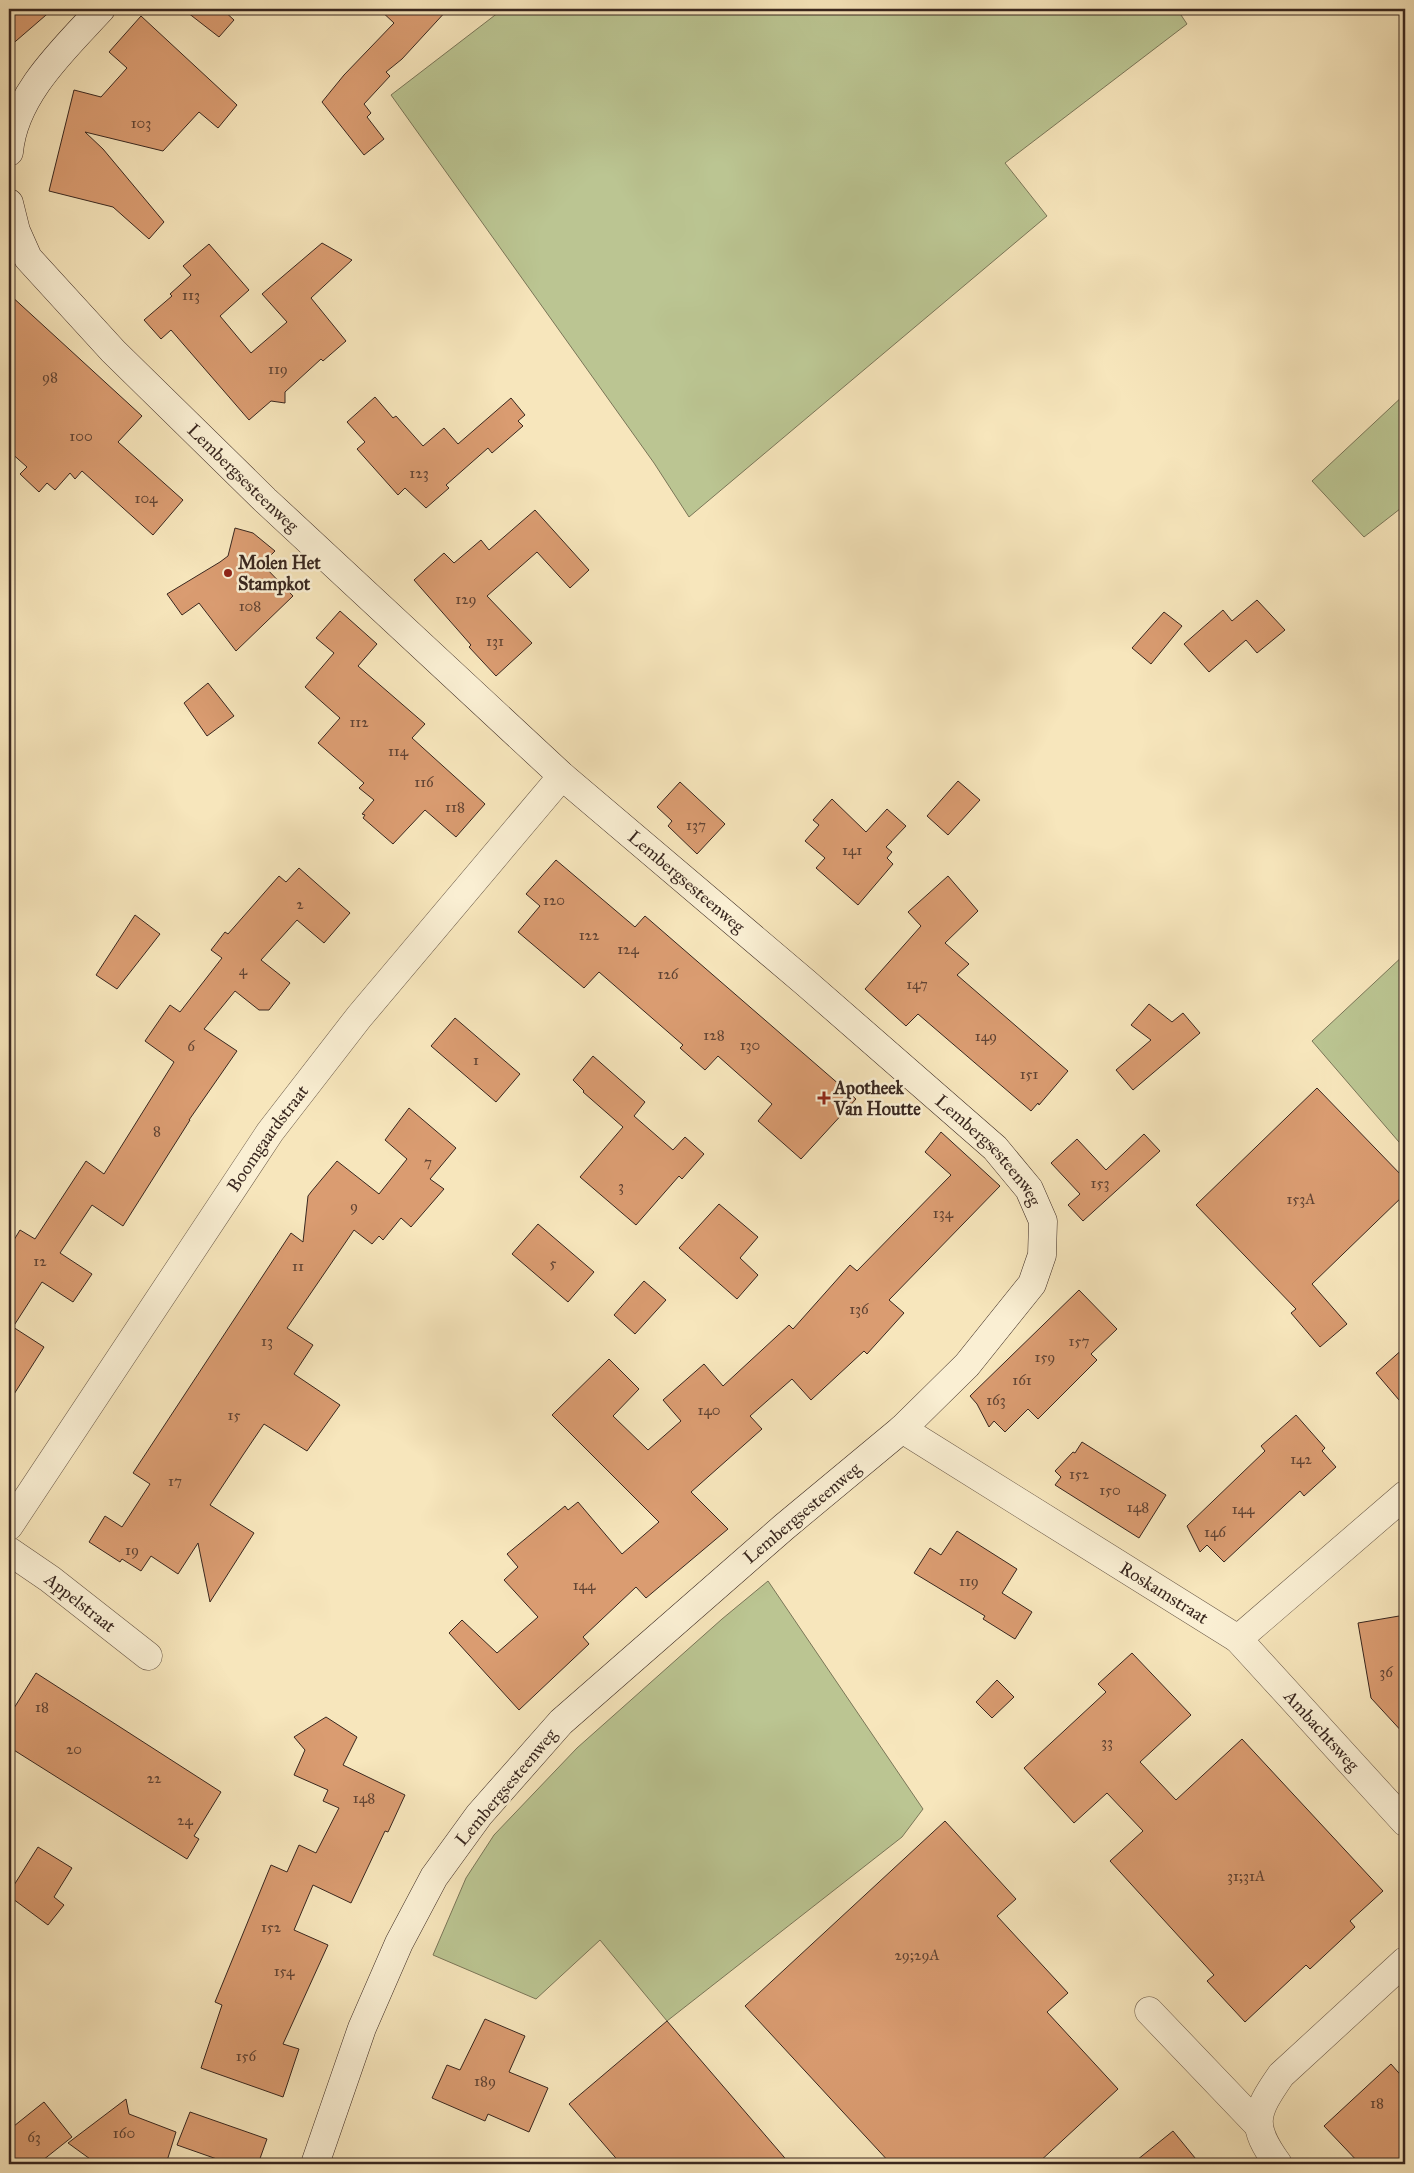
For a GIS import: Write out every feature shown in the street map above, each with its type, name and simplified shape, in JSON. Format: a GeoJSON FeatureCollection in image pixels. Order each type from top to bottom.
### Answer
{"type":"FeatureCollection","features":[{"type":"Feature","properties":{"kind":"street"},"geometry":{"type":"LineString","coordinates":[[9,146],[16,121],[45,70],[101,9]]}},
{"type":"Feature","properties":{"kind":"street","name":"Lembergsesteenweg"},"geometry":{"type":"LineString","coordinates":[[9,203],[16,231],[28,258],[114,351],[264,500],[562,776],[806,983],[995,1148],[1030,1189],[1043,1221],[1042,1255],[1032,1284],[967,1365],[902,1429],[784,1527],[561,1722],[479,1815],[434,1877],[399,1943],[362,2028],[315,2164]]}},
{"type":"Feature","properties":{"kind":"street","name":"Boomgaardstraat"},"geometry":{"type":"LineString","coordinates":[[9,1526],[270,1132],[359,1017],[562,776]]}},
{"type":"Feature","properties":{"kind":"street","name":"Roskamstraat"},"geometry":{"type":"LineString","coordinates":[[902,1429],[1238,1639]]}},
{"type":"Feature","properties":{"kind":"street"},"geometry":{"type":"LineString","coordinates":[[1238,1639],[1405,1495]]}},
{"type":"Feature","properties":{"kind":"street","name":"Appelstraat"},"geometry":{"type":"LineString","coordinates":[[9,1551],[50,1579],[148,1656]]}},
{"type":"Feature","properties":{"kind":"street","name":"Ambachtsweg"},"geometry":{"type":"LineString","coordinates":[[1238,1639],[1405,1822]]}},
{"type":"Feature","properties":{"kind":"street"},"geometry":{"type":"LineString","coordinates":[[1278,2164],[1262,2143],[1258,2125],[1265,2098],[1281,2076],[1405,1961]]}},
{"type":"Feature","properties":{"kind":"street"},"geometry":{"type":"LineString","coordinates":[[1149,2011],[1258,2125]]}},
{"type":"Feature","properties":{"kind":"green space"},"geometry":{"type":"Polygon","coordinates":[[[503,9],[1177,9],[1187,24],[1005,163],[1047,216],[689,517],[654,463],[391,95],[503,9]]]}},
{"type":"Feature","properties":{"kind":"green space"},"geometry":{"type":"Polygon","coordinates":[[[1405,394],[1405,505],[1364,537],[1312,481],[1405,394]]]}},
{"type":"Feature","properties":{"kind":"green space"},"geometry":{"type":"Polygon","coordinates":[[[1405,954],[1405,1149],[1312,1041],[1405,954]]]}},
{"type":"Feature","properties":{"kind":"green space"},"geometry":{"type":"Polygon","coordinates":[[[768,1581],[923,1809],[902,1837],[667,2021],[600,1940],[536,1999],[433,1955],[466,1878],[494,1835],[577,1748],[722,1619],[768,1581]]]}},
{"type":"Feature","properties":{"kind":"building"},"geometry":{"type":"Polygon","coordinates":[[[9,9],[53,9],[9,47],[9,9]]]}},
{"type":"Feature","properties":{"kind":"building"},"geometry":{"type":"Polygon","coordinates":[[[183,9],[222,9],[234,20],[219,37],[183,9]]]}},
{"type":"Feature","properties":{"kind":"building"},"geometry":{"type":"Polygon","coordinates":[[[379,9],[448,9],[402,59],[386,72],[390,76],[364,104],[371,113],[367,117],[384,139],[364,155],[322,102],[344,75],[394,23],[379,9]]]}},
{"type":"Feature","properties":{"kind":"building"},"geometry":{"type":"Polygon","coordinates":[[[141,16],[237,105],[218,128],[199,112],[163,151],[85,132],[103,149],[164,222],[149,239],[113,207],[49,191],[74,90],[101,97],[127,68],[109,52],[141,16]]]}},
{"type":"Feature","properties":{"kind":"building"},"geometry":{"type":"Polygon","coordinates":[[[322,243],[352,260],[311,298],[346,341],[323,361],[321,359],[285,392],[285,403],[271,401],[249,420],[171,330],[161,339],[144,320],[172,296],[170,294],[191,275],[183,266],[209,244],[249,290],[220,316],[251,353],[287,322],[262,294],[322,243]]]}},
{"type":"Feature","properties":{"kind":"building"},"geometry":{"type":"Polygon","coordinates":[[[9,294],[142,416],[118,442],[183,500],[153,535],[82,471],[75,479],[70,473],[55,490],[47,483],[39,492],[20,474],[27,467],[9,451],[9,294]]]}},
{"type":"Feature","properties":{"kind":"building"},"geometry":{"type":"Polygon","coordinates":[[[375,397],[393,418],[396,416],[423,446],[444,428],[458,444],[511,398],[525,415],[518,421],[523,426],[492,453],[488,448],[446,485],[449,488],[426,508],[405,488],[398,495],[357,449],[365,442],[347,422],[375,397]]]}},
{"type":"Feature","properties":{"kind":"building"},"geometry":{"type":"Polygon","coordinates":[[[535,510],[589,570],[570,588],[537,552],[487,596],[532,643],[496,676],[469,647],[471,645],[414,580],[444,553],[454,563],[481,540],[489,550],[535,510]]]}},
{"type":"Feature","properties":{"kind":"building"},"geometry":{"type":"Polygon","coordinates":[[[235,528],[253,533],[275,551],[262,564],[293,596],[236,651],[199,603],[182,615],[167,594],[228,556],[235,528]]]}},
{"type":"Feature","properties":{"kind":"building"},"geometry":{"type":"Polygon","coordinates":[[[1257,600],[1285,630],[1257,653],[1246,640],[1209,672],[1184,644],[1223,610],[1232,621],[1257,600]]]}},
{"type":"Feature","properties":{"kind":"building"},"geometry":{"type":"Polygon","coordinates":[[[340,611],[377,644],[358,666],[425,724],[412,738],[485,804],[456,837],[425,810],[393,844],[363,818],[365,815],[362,814],[374,800],[359,788],[364,783],[318,743],[340,718],[305,687],[334,653],[316,638],[340,611]]]}},
{"type":"Feature","properties":{"kind":"building"},"geometry":{"type":"Polygon","coordinates":[[[1164,612],[1182,626],[1151,664],[1132,648],[1164,612]]]}},
{"type":"Feature","properties":{"kind":"building"},"geometry":{"type":"Polygon","coordinates":[[[208,683],[234,716],[207,736],[184,703],[208,683]]]}},
{"type":"Feature","properties":{"kind":"building"},"geometry":{"type":"Polygon","coordinates":[[[958,781],[980,800],[948,835],[927,816],[958,781]]]}},
{"type":"Feature","properties":{"kind":"building"},"geometry":{"type":"Polygon","coordinates":[[[680,782],[725,824],[697,854],[668,826],[672,821],[657,807],[680,782]]]}},
{"type":"Feature","properties":{"kind":"building"},"geometry":{"type":"Polygon","coordinates":[[[832,799],[866,832],[887,809],[906,826],[886,847],[892,852],[887,858],[893,864],[858,905],[816,868],[825,858],[805,841],[819,825],[813,820],[832,799]]]}},
{"type":"Feature","properties":{"kind":"building"},"geometry":{"type":"Polygon","coordinates":[[[556,860],[635,927],[645,916],[856,1099],[801,1159],[758,1121],[772,1104],[718,1056],[705,1070],[680,1048],[683,1045],[599,972],[584,988],[518,932],[540,906],[526,894],[556,860]]]}},
{"type":"Feature","properties":{"kind":"building"},"geometry":{"type":"Polygon","coordinates":[[[299,868],[350,913],[324,943],[297,920],[261,960],[290,983],[269,1010],[259,1010],[235,991],[204,1029],[237,1051],[189,1120],[123,1226],[92,1205],[60,1253],[92,1274],[73,1302],[42,1282],[13,1327],[44,1347],[9,1402],[9,1248],[20,1230],[35,1239],[86,1161],[104,1174],[174,1062],[145,1041],[170,1005],[180,1012],[222,958],[211,950],[225,932],[228,934],[279,876],[286,882],[299,868]]]}},
{"type":"Feature","properties":{"kind":"building"},"geometry":{"type":"Polygon","coordinates":[[[948,876],[978,911],[945,943],[969,964],[957,975],[1068,1071],[1039,1105],[1038,1103],[1031,1111],[918,1014],[906,1026],[865,989],[921,926],[908,912],[948,876]]]}},
{"type":"Feature","properties":{"kind":"building"},"geometry":{"type":"Polygon","coordinates":[[[135,915],[160,934],[117,989],[96,975],[135,915]]]}},
{"type":"Feature","properties":{"kind":"building"},"geometry":{"type":"Polygon","coordinates":[[[1149,1004],[1172,1022],[1183,1013],[1200,1033],[1133,1090],[1116,1070],[1151,1040],[1131,1025],[1149,1004]]]}},
{"type":"Feature","properties":{"kind":"building"},"geometry":{"type":"Polygon","coordinates":[[[455,1018],[520,1074],[496,1102],[431,1046],[455,1018]]]}},
{"type":"Feature","properties":{"kind":"building"},"geometry":{"type":"Polygon","coordinates":[[[593,1056],[645,1102],[634,1116],[673,1150],[685,1137],[704,1154],[682,1179],[679,1176],[636,1225],[580,1177],[623,1127],[583,1092],[573,1080],[593,1056]]]}},
{"type":"Feature","properties":{"kind":"building"},"geometry":{"type":"Polygon","coordinates":[[[1317,1088],[1405,1179],[1405,1194],[1312,1284],[1347,1324],[1320,1347],[1291,1313],[1296,1309],[1196,1205],[1317,1088]]]}},
{"type":"Feature","properties":{"kind":"building"},"geometry":{"type":"Polygon","coordinates":[[[409,1108],[456,1148],[430,1179],[444,1189],[411,1227],[401,1218],[383,1240],[379,1236],[372,1244],[354,1230],[287,1328],[313,1345],[294,1374],[340,1405],[307,1451],[264,1424],[210,1505],[254,1533],[210,1602],[198,1543],[178,1574],[151,1556],[141,1571],[122,1559],[120,1562],[89,1542],[105,1516],[122,1527],[150,1484],[133,1473],[291,1233],[303,1242],[308,1196],[337,1161],[379,1194],[407,1159],[385,1140],[409,1108]]]}},
{"type":"Feature","properties":{"kind":"building"},"geometry":{"type":"Polygon","coordinates":[[[941,1132],[1000,1186],[889,1300],[904,1313],[867,1354],[864,1351],[811,1400],[792,1379],[750,1416],[762,1429],[691,1492],[728,1529],[646,1598],[636,1587],[583,1637],[589,1644],[519,1710],[449,1633],[462,1620],[497,1653],[538,1617],[504,1580],[518,1567],[507,1554],[565,1506],[568,1510],[578,1502],[622,1554],[659,1522],[552,1415],[609,1359],[639,1389],[613,1416],[648,1450],[681,1421],[663,1400],[704,1364],[723,1386],[789,1325],[793,1329],[850,1265],[857,1271],[951,1175],[925,1152],[941,1132]]]}},
{"type":"Feature","properties":{"kind":"building"},"geometry":{"type":"Polygon","coordinates":[[[1144,1134],[1160,1151],[1083,1221],[1068,1205],[1080,1194],[1051,1163],[1077,1139],[1106,1170],[1144,1134]]]}},
{"type":"Feature","properties":{"kind":"building"},"geometry":{"type":"Polygon","coordinates":[[[719,1204],[758,1237],[740,1258],[758,1275],[737,1299],[679,1248],[719,1204]]]}},
{"type":"Feature","properties":{"kind":"building"},"geometry":{"type":"Polygon","coordinates":[[[538,1224],[594,1272],[568,1302],[512,1254],[538,1224]]]}},
{"type":"Feature","properties":{"kind":"building"},"geometry":{"type":"Polygon","coordinates":[[[644,1281],[666,1300],[635,1334],[614,1315],[644,1281]]]}},
{"type":"Feature","properties":{"kind":"building"},"geometry":{"type":"Polygon","coordinates":[[[1079,1290],[1117,1329],[1091,1354],[1097,1360],[1038,1419],[1028,1409],[1005,1432],[994,1421],[989,1427],[977,1404],[970,1396],[1079,1290]]]}},
{"type":"Feature","properties":{"kind":"building"},"geometry":{"type":"Polygon","coordinates":[[[1405,1347],[1405,1407],[1376,1373],[1405,1347]]]}},
{"type":"Feature","properties":{"kind":"building"},"geometry":{"type":"Polygon","coordinates":[[[1296,1415],[1325,1448],[1322,1451],[1336,1467],[1304,1496],[1300,1491],[1224,1562],[1207,1545],[1200,1552],[1187,1526],[1265,1451],[1261,1446],[1296,1415]]]}},
{"type":"Feature","properties":{"kind":"building"},"geometry":{"type":"Polygon","coordinates":[[[1082,1442],[1166,1495],[1139,1538],[1055,1485],[1061,1477],[1055,1471],[1073,1452],[1075,1453],[1082,1442]]]}},
{"type":"Feature","properties":{"kind":"building"},"geometry":{"type":"Polygon","coordinates":[[[957,1531],[1017,1569],[1002,1593],[1032,1612],[1015,1639],[983,1619],[985,1616],[914,1573],[930,1548],[941,1555],[957,1531]]]}},
{"type":"Feature","properties":{"kind":"building"},"geometry":{"type":"Polygon","coordinates":[[[1405,1615],[1405,1735],[1371,1698],[1358,1623],[1405,1615]]]}},
{"type":"Feature","properties":{"kind":"building"},"geometry":{"type":"Polygon","coordinates":[[[1132,1653],[1191,1715],[1140,1762],[1176,1800],[1242,1739],[1383,1891],[1350,1921],[1355,1927],[1310,1969],[1306,1965],[1245,2022],[1207,1981],[1214,1975],[1110,1861],[1143,1831],[1107,1793],[1074,1823],[1024,1768],[1106,1692],[1098,1684],[1132,1653]]]}},
{"type":"Feature","properties":{"kind":"building"},"geometry":{"type":"Polygon","coordinates":[[[36,1673],[221,1792],[194,1836],[199,1839],[187,1859],[9,1747],[9,1716],[36,1673]]]}},
{"type":"Feature","properties":{"kind":"building"},"geometry":{"type":"Polygon","coordinates":[[[997,1680],[1014,1697],[992,1718],[976,1702],[997,1680]]]}},
{"type":"Feature","properties":{"kind":"building"},"geometry":{"type":"Polygon","coordinates":[[[326,1717],[357,1737],[343,1765],[405,1795],[388,1832],[385,1831],[351,1903],[313,1885],[294,1930],[328,1945],[283,2044],[299,2049],[283,2097],[201,2068],[222,2005],[215,2002],[271,1865],[287,1872],[299,1845],[316,1853],[339,1808],[323,1801],[328,1790],[294,1775],[305,1750],[294,1737],[326,1717]]]}},
{"type":"Feature","properties":{"kind":"building"},"geometry":{"type":"Polygon","coordinates":[[[945,1821],[1016,1899],[997,1916],[1068,1993],[1047,2012],[1118,2089],[1037,2164],[891,2164],[745,2006],[945,1821]]]}},
{"type":"Feature","properties":{"kind":"building"},"geometry":{"type":"Polygon","coordinates":[[[38,1847],[72,1868],[54,1897],[64,1905],[48,1925],[9,1896],[9,1893],[38,1847]]]}},
{"type":"Feature","properties":{"kind":"building"},"geometry":{"type":"Polygon","coordinates":[[[485,2019],[525,2036],[509,2072],[548,2088],[529,2132],[488,2114],[485,2121],[432,2098],[447,2065],[460,2070],[485,2019]]]}},
{"type":"Feature","properties":{"kind":"building"},"geometry":{"type":"Polygon","coordinates":[[[667,2021],[790,2164],[621,2164],[569,2104],[667,2021]]]}},
{"type":"Feature","properties":{"kind":"building"},"geometry":{"type":"Polygon","coordinates":[[[1391,2064],[1405,2080],[1405,2164],[1360,2164],[1324,2126],[1391,2064]]]}},
{"type":"Feature","properties":{"kind":"building"},"geometry":{"type":"Polygon","coordinates":[[[126,2099],[129,2114],[176,2132],[166,2164],[97,2164],[68,2143],[126,2099]]]}},
{"type":"Feature","properties":{"kind":"building"},"geometry":{"type":"Polygon","coordinates":[[[44,2102],[72,2137],[38,2164],[9,2164],[9,2130],[44,2102]]]}},
{"type":"Feature","properties":{"kind":"building"},"geometry":{"type":"Polygon","coordinates":[[[190,2112],[267,2139],[258,2164],[231,2164],[177,2145],[190,2112]]]}},
{"type":"Feature","properties":{"kind":"building"},"geometry":{"type":"Polygon","coordinates":[[[1173,2131],[1200,2164],[1132,2164],[1173,2131]]]}},
{"type":"Feature","properties":{"kind":"place","name":"Molen Het Stampkot"},"geometry":{"type":"Point","coordinates":[228,573]}},
{"type":"Feature","properties":{"kind":"place","name":"Apotheek Van Houtte"},"geometry":{"type":"Point","coordinates":[824,1098]}}]}
